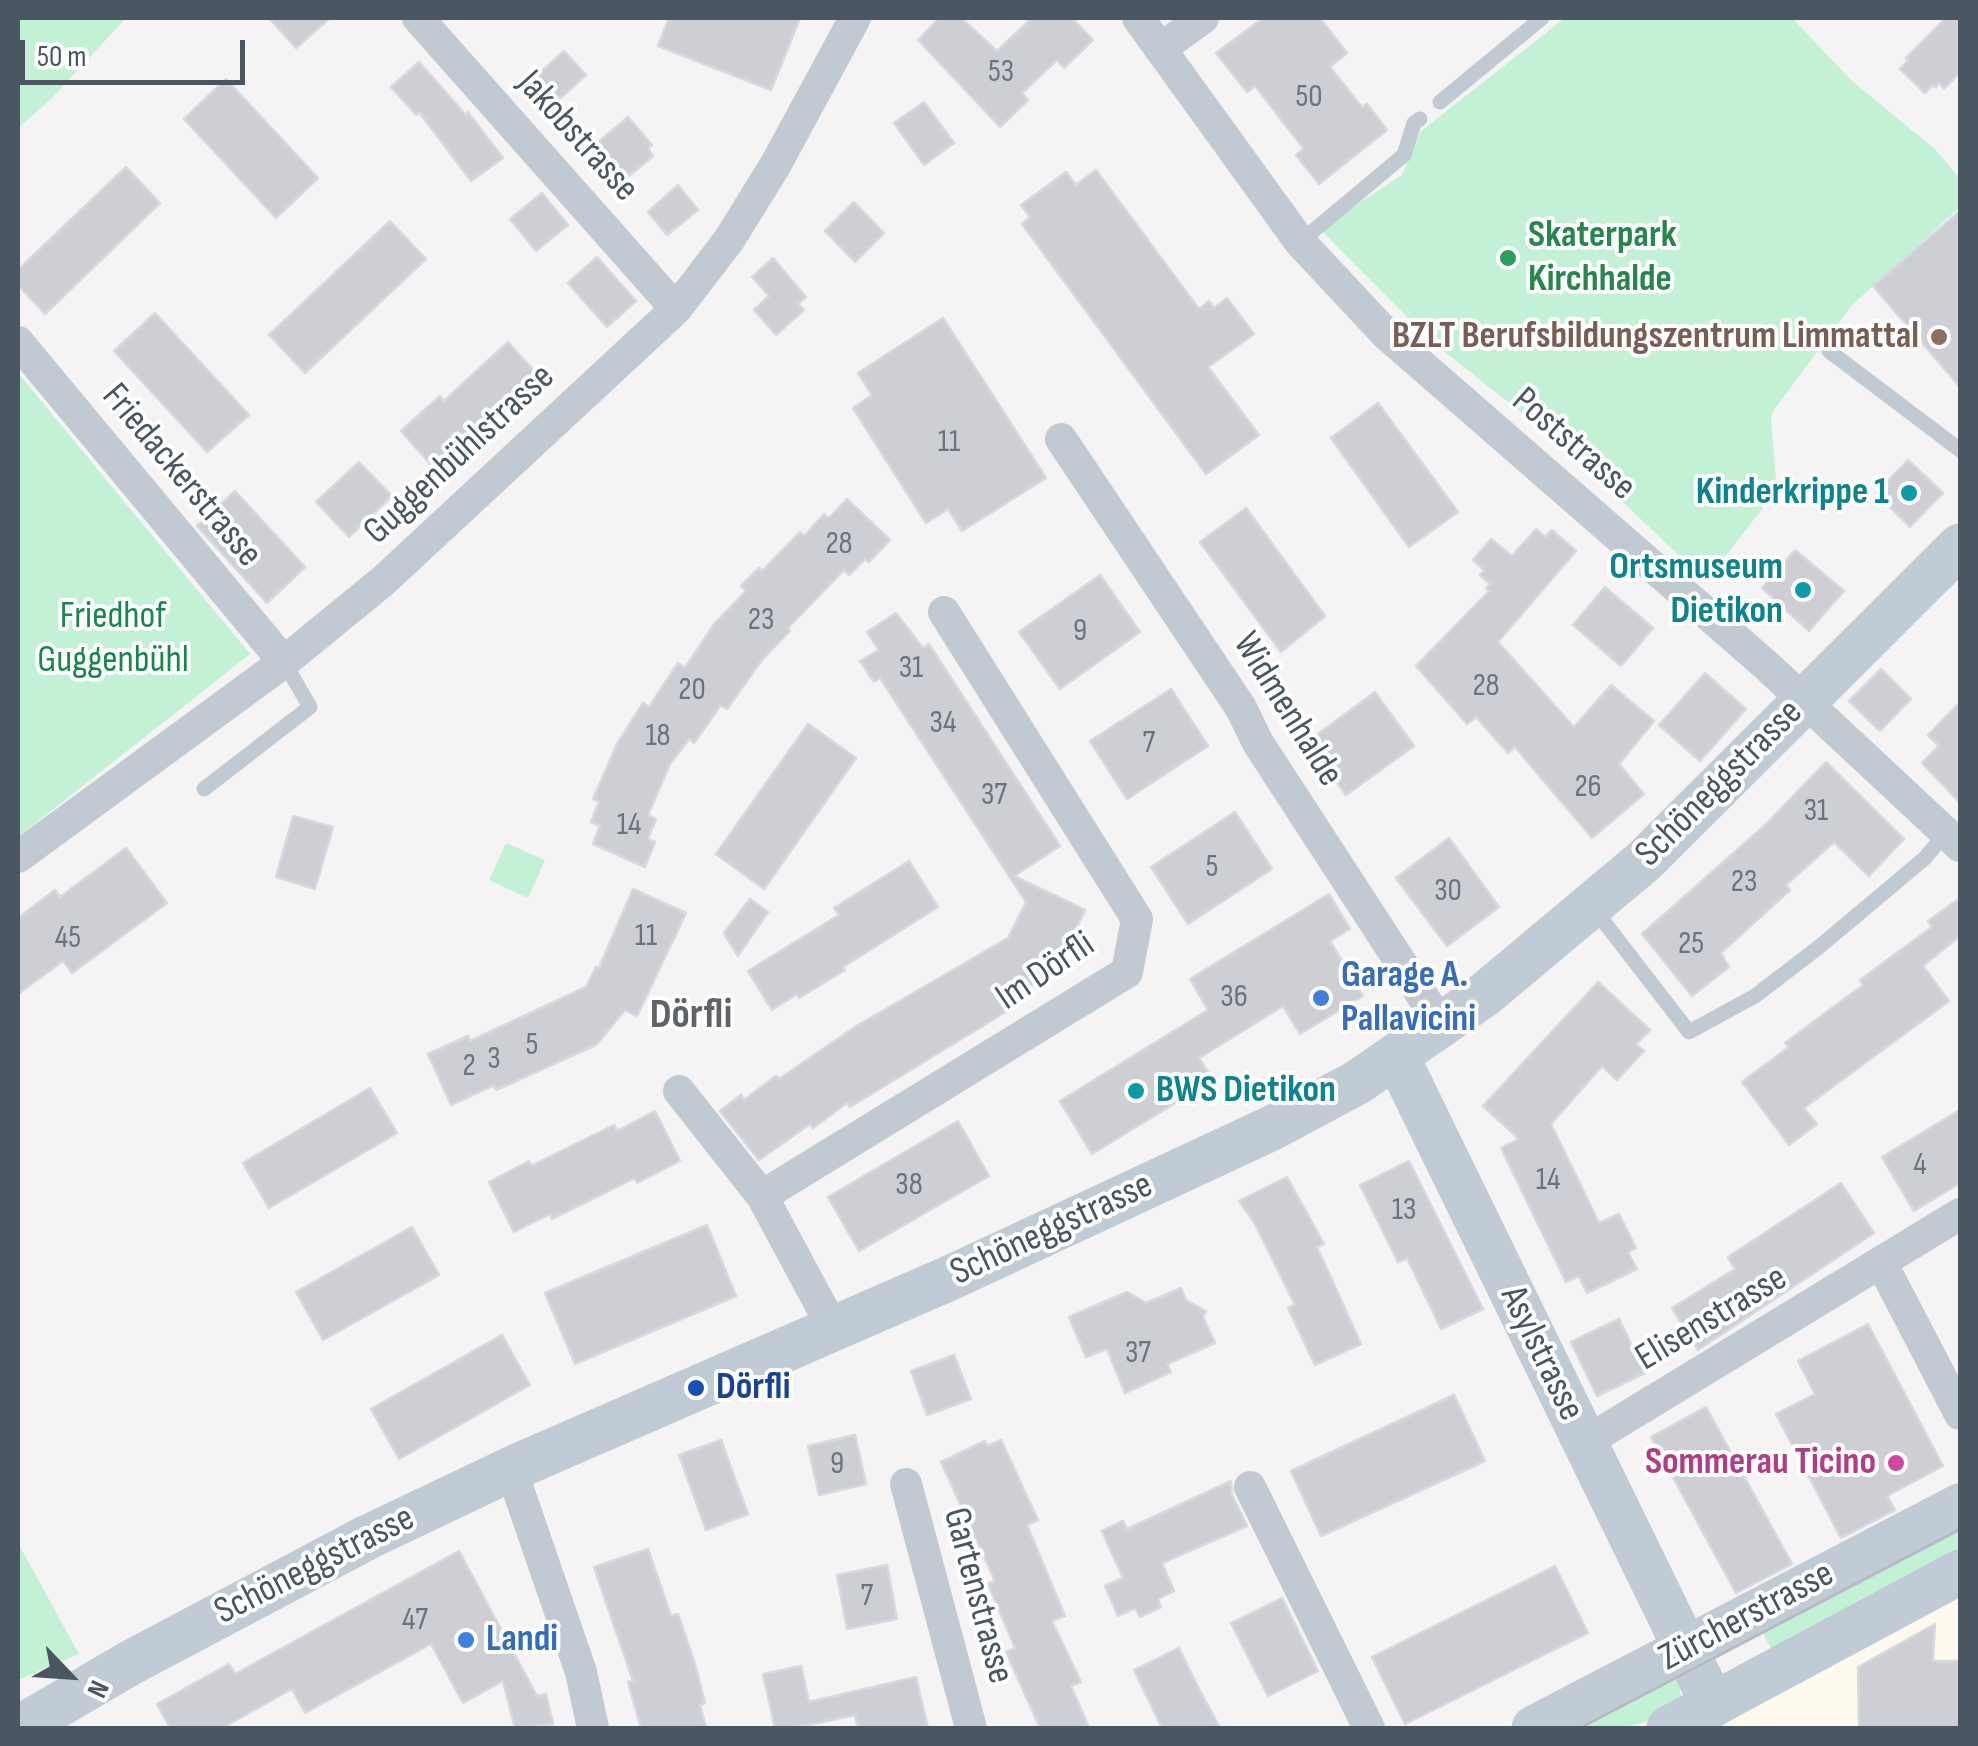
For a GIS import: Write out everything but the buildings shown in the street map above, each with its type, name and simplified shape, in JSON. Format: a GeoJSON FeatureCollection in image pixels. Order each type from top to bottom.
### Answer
{"type":"FeatureCollection","features":[{"type":"Feature","properties":{"kind":"street","name":"Jakobstrasse"},"geometry":{"type":"LineString","coordinates":[[418,18],[676,309]]}},
{"type":"Feature","properties":{"kind":"street","name":"Guggenbühlstrasse"},"geometry":{"type":"LineString","coordinates":[[18,857],[284,662],[404,561],[676,309],[738,225],[855,18]]}},
{"type":"Feature","properties":{"kind":"street","name":"Poststrasse"},"geometry":{"type":"LineString","coordinates":[[1138,18],[1300,242],[1387,335],[1804,700],[1953,840]]}},
{"type":"Feature","properties":{"kind":"street"},"geometry":{"type":"LineString","coordinates":[[1160,48],[1203,18]]}},
{"type":"Feature","properties":{"kind":"street","name":"Friedackerstrasse"},"geometry":{"type":"LineString","coordinates":[[18,342],[284,662]]}},
{"type":"Feature","properties":{"kind":"street","name":"Widmenhalde"},"geometry":{"type":"LineString","coordinates":[[1062,439],[1241,708],[1258,743],[1442,1026]]}},
{"type":"Feature","properties":{"kind":"street","name":"Schöneggstrasse"},"geometry":{"type":"LineString","coordinates":[[19,1728],[295,1574],[512,1470],[952,1277],[1230,1148],[1358,1082],[1442,1026],[1592,906],[1708,800],[1804,700],[1955,565]]}},
{"type":"Feature","properties":{"kind":"street","name":"Im Dörfli"},"geometry":{"type":"LineString","coordinates":[[762,1196],[1127,972],[1137,919],[944,612]]}},
{"type":"Feature","properties":{"kind":"street","name":"Asylstrasse"},"geometry":{"type":"LineString","coordinates":[[1397,1058],[1713,1705]]}},
{"type":"Feature","properties":{"kind":"street"},"geometry":{"type":"LineString","coordinates":[[680,1091],[762,1196],[833,1328]]}},
{"type":"Feature","properties":{"kind":"street","name":"Elisenstrasse"},"geometry":{"type":"LineString","coordinates":[[1584,1443],[1960,1214]]}},
{"type":"Feature","properties":{"kind":"street"},"geometry":{"type":"LineString","coordinates":[[1882,1264],[1960,1414]]}},
{"type":"Feature","properties":{"kind":"street"},"geometry":{"type":"LineString","coordinates":[[512,1470],[581,1672],[593,1728]]}},
{"type":"Feature","properties":{"kind":"street","name":"Gartenstrasse"},"geometry":{"type":"LineString","coordinates":[[906,1484],[971,1728]]}},
{"type":"Feature","properties":{"kind":"street"},"geometry":{"type":"LineString","coordinates":[[1250,1488],[1369,1728]]}},
{"type":"Feature","properties":{"kind":"street","name":"Zürcherstrasse"},"geometry":{"type":"LineString","coordinates":[[1534,1728],[1960,1506]]}},
{"type":"Feature","properties":{"kind":"street","name":"Zürcherstrasse"},"geometry":{"type":"LineString","coordinates":[[1669,1728],[1960,1572]]}},
{"type":"Feature","properties":{"kind":"lane"},"geometry":{"type":"LineString","coordinates":[[1440,102],[1542,18]]}},
{"type":"Feature","properties":{"kind":"lane"},"geometry":{"type":"LineString","coordinates":[[1300,242],[1404,155],[1414,123],[1420,118]]}},
{"type":"Feature","properties":{"kind":"lane"},"geometry":{"type":"LineString","coordinates":[[1829,351],[1960,450]]}},
{"type":"Feature","properties":{"kind":"lane"},"geometry":{"type":"LineString","coordinates":[[204,790],[310,706],[284,662]]}},
{"type":"Feature","properties":{"kind":"lane"},"geometry":{"type":"LineString","coordinates":[[1592,906],[1689,1032],[1755,996],[1925,858],[1953,840]]}},
{"type":"Feature","properties":{"kind":"shaded area"},"geometry":{"type":"Polygon","coordinates":[[[1960,1588],[1960,1728],[1692,1728],[1960,1588]]]}},
{"type":"Feature","properties":{"kind":"green space"},"geometry":{"type":"Polygon","coordinates":[[[18,18],[126,18],[51,99],[18,128],[18,18]]]}},
{"type":"Feature","properties":{"kind":"green space"},"geometry":{"type":"Polygon","coordinates":[[[1565,18],[1792,18],[1853,82],[1935,149],[1960,179],[1960,207],[1852,305],[1773,411],[1777,490],[1706,581],[1566,448],[1430,340],[1320,229],[1402,175],[1420,132],[1565,18]]]}},
{"type":"Feature","properties":{"kind":"green space","name":"Friedhof Guggenbühl"},"geometry":{"type":"Polygon","coordinates":[[[18,373],[250,654],[18,837],[18,373]]]}},
{"type":"Feature","properties":{"kind":"green space"},"geometry":{"type":"Polygon","coordinates":[[[506,843],[545,860],[528,898],[489,880],[506,843]]]}},
{"type":"Feature","properties":{"kind":"green space"},"geometry":{"type":"Polygon","coordinates":[[[1960,1520],[1960,1561],[1776,1658],[1758,1624],[1960,1520]]]}},
{"type":"Feature","properties":{"kind":"green space"},"geometry":{"type":"Polygon","coordinates":[[[18,1543],[79,1654],[18,1680],[18,1543]]]}},
{"type":"Feature","properties":{"kind":"green space"},"geometry":{"type":"Polygon","coordinates":[[[1671,1670],[1681,1697],[1655,1718],[1624,1727],[1558,1728],[1671,1670]]]}},
{"type":"Feature","properties":{"kind":"tram line"},"geometry":{"type":"LineString","coordinates":[[1580,1728],[1960,1529]]}},
{"type":"Feature","properties":{"kind":"place","name":"Skaterpark Kirchhalde"},"geometry":{"type":"Point","coordinates":[1508,258]}},
{"type":"Feature","properties":{"kind":"place","name":"BZLT Berufsbildungszentrum Limmattal"},"geometry":{"type":"Point","coordinates":[1939,337]}},
{"type":"Feature","properties":{"kind":"place","name":"Kinderkrippe 1"},"geometry":{"type":"Point","coordinates":[1909,493]}},
{"type":"Feature","properties":{"kind":"place","name":"Ortsmuseum Dietikon"},"geometry":{"type":"Point","coordinates":[1803,590]}},
{"type":"Feature","properties":{"kind":"place","name":"Garage A. Pallavicini"},"geometry":{"type":"Point","coordinates":[1321,998]}},
{"type":"Feature","properties":{"kind":"place","name":"BWS Dietikon"},"geometry":{"type":"Point","coordinates":[1136,1091]}},
{"type":"Feature","properties":{"kind":"place","name":"Dörfli"},"geometry":{"type":"Point","coordinates":[696,1388]}},
{"type":"Feature","properties":{"kind":"place","name":"Sommerau Ticino"},"geometry":{"type":"Point","coordinates":[1896,1463]}},
{"type":"Feature","properties":{"kind":"place","name":"Landi"},"geometry":{"type":"Point","coordinates":[466,1640]}},
{"type":"Feature","properties":{"kind":"district","name":"Dörfli"},"geometry":{"type":"Point","coordinates":[691,1016]}}]}
